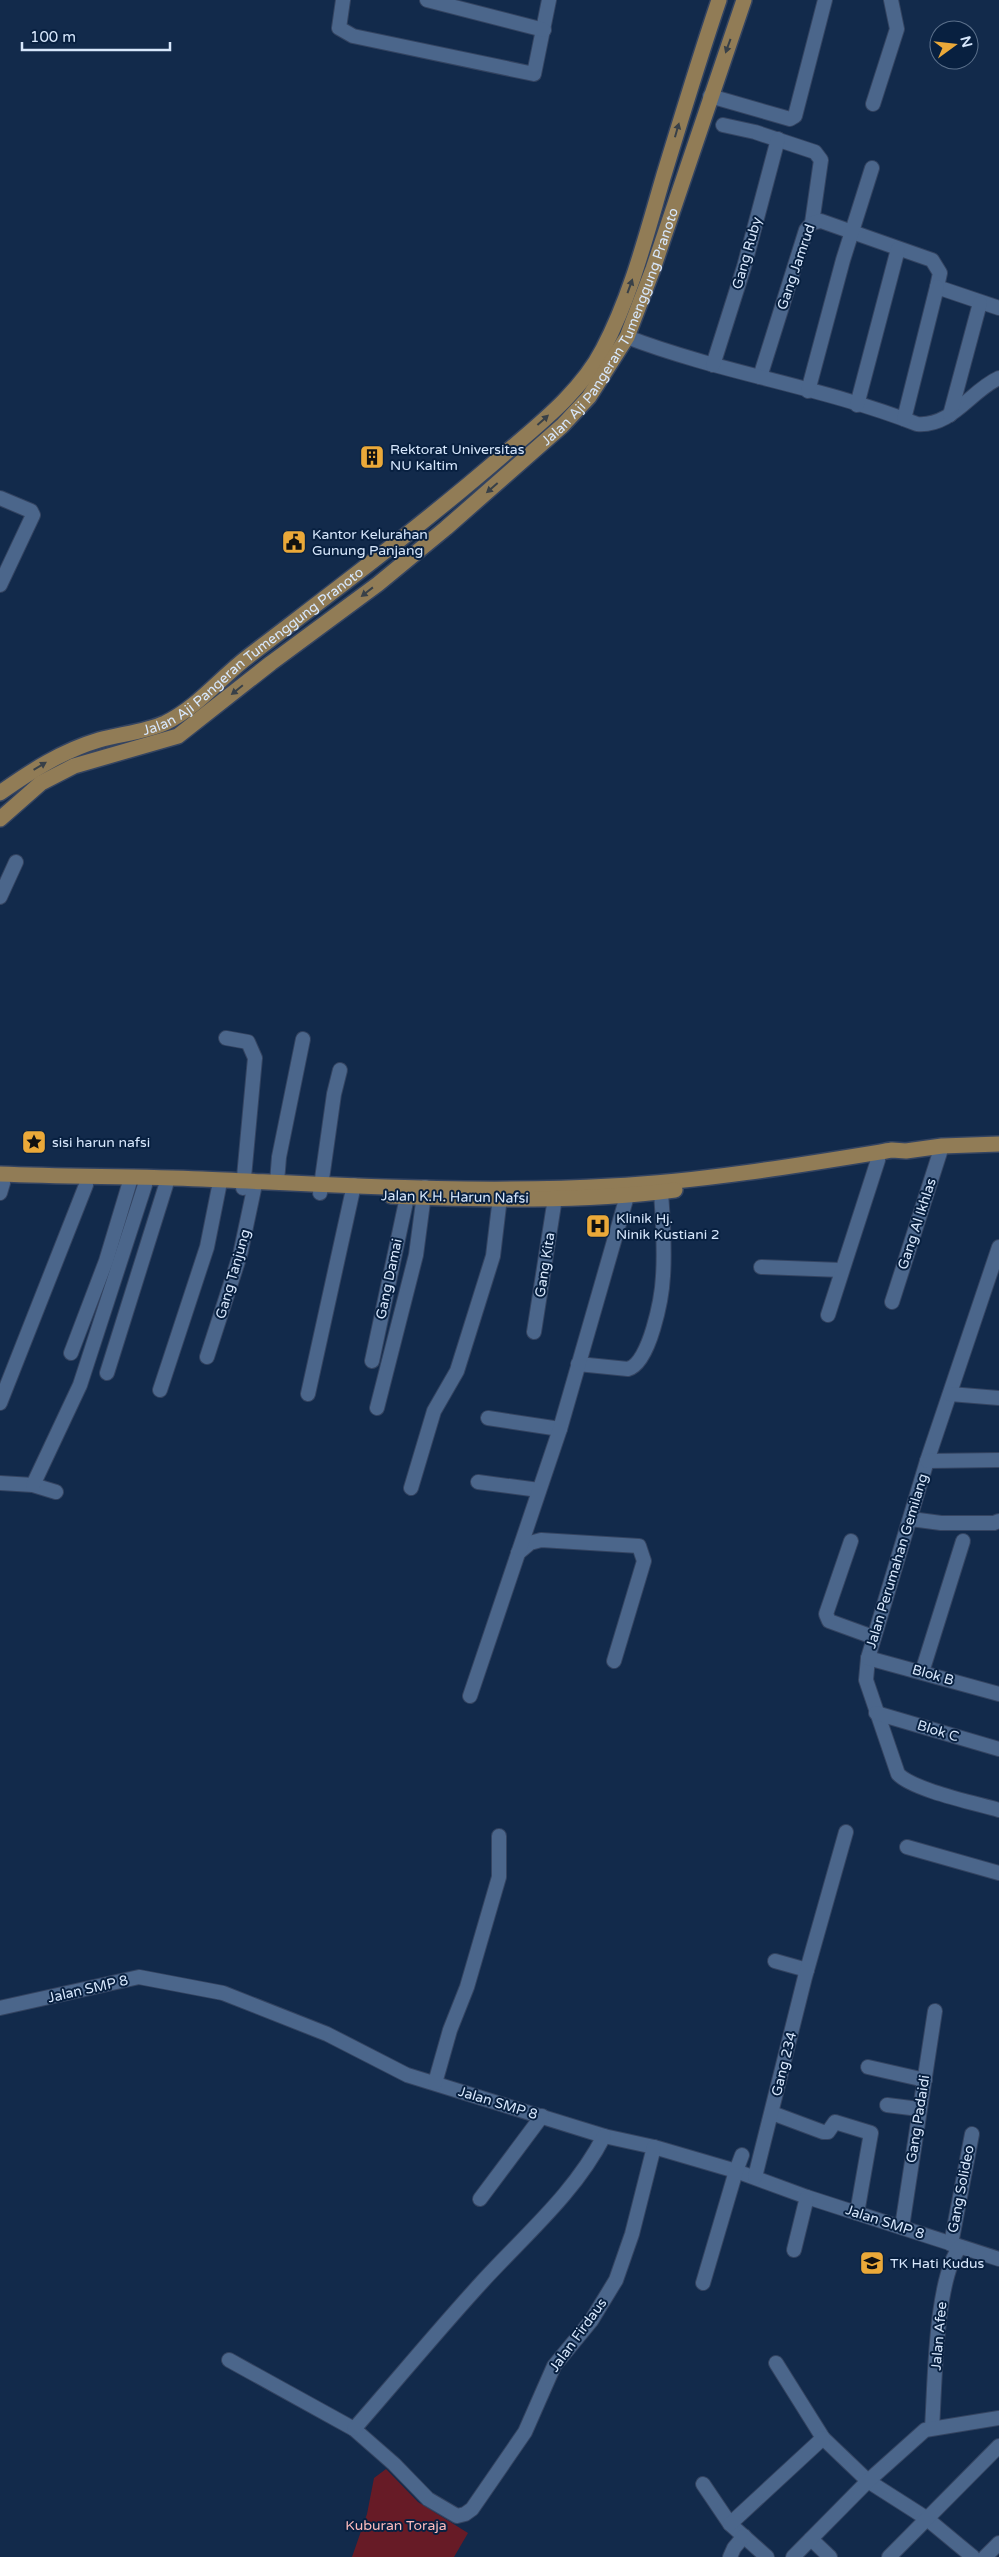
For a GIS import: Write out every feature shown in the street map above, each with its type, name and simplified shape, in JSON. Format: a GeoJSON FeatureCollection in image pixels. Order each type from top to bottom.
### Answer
{"type":"FeatureCollection","features":[{"type":"Feature","properties":{"kind":"main road","name":"Jalan Aji Pangeran Tumenggung Pranoto"},"geometry":{"type":"LineString","coordinates":[[0,794],[53,758],[96,741],[164,723],[211,690],[244,660],[435,514],[559,406],[584,378],[602,352],[639,261],[686,100],[719,0]]}},
{"type":"Feature","properties":{"kind":"main road","name":"Jalan Aji Pangeran Tumenggung Pranoto"},"geometry":{"type":"LineString","coordinates":[[0,819],[40,782],[74,766],[178,736],[271,663],[378,584],[446,528],[562,426],[589,397],[627,337],[653,269],[744,0]]}},
{"type":"Feature","properties":{"kind":"main road"},"geometry":{"type":"LineString","coordinates":[[435,514],[446,528]]}},
{"type":"Feature","properties":{"kind":"main road","name":"Jalan K.H. Harun Nafsi"},"geometry":{"type":"LineString","coordinates":[[501,1194],[612,1186],[684,1184],[878,1160],[906,1151],[942,1146],[999,1144]]}},
{"type":"Feature","properties":{"kind":"main road","name":"Jalan K.H. Harun Nafsi"},"geometry":{"type":"LineString","coordinates":[[1,1183],[135,1183],[247,1186],[501,1194],[555,1198],[627,1196],[660,1192],[684,1184],[892,1150],[906,1151]]}},
{"type":"Feature","properties":{"kind":"main road","name":"Jalan K.H. Harun Nafsi"},"geometry":{"type":"LineString","coordinates":[[1,1183],[86,1185],[135,1183],[247,1186],[277,1182],[321,1189]]}},
{"type":"Feature","properties":{"kind":"main road","name":"Jalan K.H. Harun Nafsi"},"geometry":{"type":"LineString","coordinates":[[353,1190],[407,1197],[425,1192]]}},
{"type":"Feature","properties":{"kind":"street"},"geometry":{"type":"LineString","coordinates":[[343,0],[339,28],[353,36],[534,74],[549,0]]}},
{"type":"Feature","properties":{"kind":"street"},"geometry":{"type":"LineString","coordinates":[[427,0],[544,30]]}},
{"type":"Feature","properties":{"kind":"street"},"geometry":{"type":"LineString","coordinates":[[710,96],[790,119],[795,116],[825,0]]}},
{"type":"Feature","properties":{"kind":"street"},"geometry":{"type":"LineString","coordinates":[[873,104],[897,29],[891,0]]}},
{"type":"Feature","properties":{"kind":"street"},"geometry":{"type":"LineString","coordinates":[[723,125],[778,140]]}},
{"type":"Feature","properties":{"kind":"street","name":"Gang Jamrud"},"geometry":{"type":"LineString","coordinates":[[760,377],[806,230],[812,223],[821,160],[819,155],[778,140]]}},
{"type":"Feature","properties":{"kind":"street","name":"Gang Ruby"},"geometry":{"type":"LineString","coordinates":[[713,365],[744,267],[778,140]]}},
{"type":"Feature","properties":{"kind":"street"},"geometry":{"type":"LineString","coordinates":[[808,391],[852,232],[872,168]]}},
{"type":"Feature","properties":{"kind":"street"},"geometry":{"type":"LineString","coordinates":[[812,223],[821,221],[932,260],[940,273],[904,419]]}},
{"type":"Feature","properties":{"kind":"street"},"geometry":{"type":"LineString","coordinates":[[857,405],[898,249]]}},
{"type":"Feature","properties":{"kind":"street"},"geometry":{"type":"LineString","coordinates":[[937,287],[999,308]]}},
{"type":"Feature","properties":{"kind":"street"},"geometry":{"type":"LineString","coordinates":[[950,415],[980,303]]}},
{"type":"Feature","properties":{"kind":"street"},"geometry":{"type":"LineString","coordinates":[[627,337],[713,365],[857,405],[917,424],[934,424],[950,415],[984,384],[999,378]]}},
{"type":"Feature","properties":{"kind":"street"},"geometry":{"type":"LineString","coordinates":[[0,498],[31,511],[34,515],[0,585]]}},
{"type":"Feature","properties":{"kind":"street"},"geometry":{"type":"LineString","coordinates":[[0,897],[16,862]]}},
{"type":"Feature","properties":{"kind":"street","name":"Gang Tanjung"},"geometry":{"type":"LineString","coordinates":[[207,1357],[240,1255],[247,1186],[255,1058],[248,1042],[226,1038]]}},
{"type":"Feature","properties":{"kind":"street"},"geometry":{"type":"LineString","coordinates":[[277,1182],[286,1119],[303,1039]]}},
{"type":"Feature","properties":{"kind":"street"},"geometry":{"type":"LineString","coordinates":[[321,1189],[334,1094],[340,1070]]}},
{"type":"Feature","properties":{"kind":"street","name":"Gang Al Ikhlas"},"geometry":{"type":"LineString","coordinates":[[892,1302],[942,1146]]}},
{"type":"Feature","properties":{"kind":"street"},"geometry":{"type":"LineString","coordinates":[[828,1315],[878,1160]]}},
{"type":"Feature","properties":{"kind":"street"},"geometry":{"type":"LineString","coordinates":[[71,1353],[135,1183]]}},
{"type":"Feature","properties":{"kind":"street"},"geometry":{"type":"LineString","coordinates":[[33,1485],[80,1386],[135,1183]]}},
{"type":"Feature","properties":{"kind":"street"},"geometry":{"type":"LineString","coordinates":[[0,1402],[86,1185]]}},
{"type":"Feature","properties":{"kind":"street"},"geometry":{"type":"LineString","coordinates":[[107,1373],[166,1185]]}},
{"type":"Feature","properties":{"kind":"street"},"geometry":{"type":"LineString","coordinates":[[160,1390],[207,1247],[219,1186]]}},
{"type":"Feature","properties":{"kind":"street"},"geometry":{"type":"LineString","coordinates":[[308,1394],[353,1190]]}},
{"type":"Feature","properties":{"kind":"street"},"geometry":{"type":"LineString","coordinates":[[377,1408],[416,1255],[425,1192]]}},
{"type":"Feature","properties":{"kind":"street"},"geometry":{"type":"LineString","coordinates":[[578,1364],[628,1369],[635,1367],[640,1362],[652,1334],[663,1277],[664,1227],[660,1192]]}},
{"type":"Feature","properties":{"kind":"street"},"geometry":{"type":"LineString","coordinates":[[411,1488],[434,1411],[457,1371],[488,1272],[494,1247],[501,1194]]}},
{"type":"Feature","properties":{"kind":"street"},"geometry":{"type":"LineString","coordinates":[[470,1696],[560,1429],[627,1196]]}},
{"type":"Feature","properties":{"kind":"street","name":"Gang Damai"},"geometry":{"type":"LineString","coordinates":[[372,1361],[407,1197]]}},
{"type":"Feature","properties":{"kind":"street","name":"Gang Kita"},"geometry":{"type":"LineString","coordinates":[[534,1332],[555,1198]]}},
{"type":"Feature","properties":{"kind":"street","name":"Jalan Perumahan Gemilang"},"geometry":{"type":"LineString","coordinates":[[999,1248],[927,1461],[873,1638],[868,1658],[866,1680],[898,1774],[902,1778],[918,1786],[999,1810]]}},
{"type":"Feature","properties":{"kind":"street"},"geometry":{"type":"LineString","coordinates":[[762,1267],[841,1270]]}},
{"type":"Feature","properties":{"kind":"street"},"geometry":{"type":"LineString","coordinates":[[950,1394],[999,1398]]}},
{"type":"Feature","properties":{"kind":"street"},"geometry":{"type":"LineString","coordinates":[[488,1418],[560,1429]]}},
{"type":"Feature","properties":{"kind":"street"},"geometry":{"type":"LineString","coordinates":[[927,1461],[999,1460]]}},
{"type":"Feature","properties":{"kind":"street"},"geometry":{"type":"LineString","coordinates":[[478,1482],[539,1490]]}},
{"type":"Feature","properties":{"kind":"street"},"geometry":{"type":"LineString","coordinates":[[0,1483],[33,1485],[56,1492]]}},
{"type":"Feature","properties":{"kind":"street"},"geometry":{"type":"LineString","coordinates":[[909,1525],[941,1523],[994,1524],[999,1521]]}},
{"type":"Feature","properties":{"kind":"street"},"geometry":{"type":"LineString","coordinates":[[518,1554],[530,1543],[541,1540],[639,1546],[644,1561],[614,1661]]}},
{"type":"Feature","properties":{"kind":"street"},"geometry":{"type":"LineString","coordinates":[[851,1541],[826,1614],[829,1621],[873,1638]]}},
{"type":"Feature","properties":{"kind":"street"},"geometry":{"type":"LineString","coordinates":[[922,1672],[963,1541]]}},
{"type":"Feature","properties":{"kind":"street","name":"Blok B"},"geometry":{"type":"LineString","coordinates":[[868,1658],[999,1694]]}},
{"type":"Feature","properties":{"kind":"street","name":"Blok C"},"geometry":{"type":"LineString","coordinates":[[876,1713],[999,1749]]}},
{"type":"Feature","properties":{"kind":"street","name":"Gang 234"},"geometry":{"type":"LineString","coordinates":[[755,2177],[813,1951],[846,1832]]}},
{"type":"Feature","properties":{"kind":"street"},"geometry":{"type":"LineString","coordinates":[[435,2083],[450,2030],[467,1987],[499,1877],[499,1836]]}},
{"type":"Feature","properties":{"kind":"street"},"geometry":{"type":"LineString","coordinates":[[907,1846],[999,1873]]}},
{"type":"Feature","properties":{"kind":"street"},"geometry":{"type":"LineString","coordinates":[[774,1961],[808,1970]]}},
{"type":"Feature","properties":{"kind":"street","name":"Jalan SMP 8"},"geometry":{"type":"LineString","coordinates":[[0,2008],[139,1978],[223,1993],[327,2034],[408,2075],[604,2136],[654,2147],[736,2171],[807,2197],[999,2259]]}},
{"type":"Feature","properties":{"kind":"street","name":"Gang Padaidi"},"geometry":{"type":"LineString","coordinates":[[902,2227],[935,2011]]}},
{"type":"Feature","properties":{"kind":"street"},"geometry":{"type":"LineString","coordinates":[[868,2067],[925,2080]]}},
{"type":"Feature","properties":{"kind":"street"},"geometry":{"type":"LineString","coordinates":[[887,2105],[919,2109]]}},
{"type":"Feature","properties":{"kind":"street"},"geometry":{"type":"LineString","coordinates":[[772,2113],[822,2132],[828,2132],[833,2122],[869,2132],[872,2136],[857,2213]]}},
{"type":"Feature","properties":{"kind":"street"},"geometry":{"type":"LineString","coordinates":[[480,2199],[542,2116]]}},
{"type":"Feature","properties":{"kind":"street","name":"Gang Solideo"},"geometry":{"type":"LineString","coordinates":[[956,2245],[972,2134]]}},
{"type":"Feature","properties":{"kind":"street"},"geometry":{"type":"LineString","coordinates":[[229,2360],[354,2429],[482,2283],[574,2184],[592,2159],[604,2136]]}},
{"type":"Feature","properties":{"kind":"street","name":"Jalan Firdaus"},"geometry":{"type":"LineString","coordinates":[[354,2429],[394,2464],[428,2499],[457,2516],[465,2514],[472,2509],[524,2432],[554,2366],[591,2321],[616,2280],[632,2234],[654,2147]]}},
{"type":"Feature","properties":{"kind":"street"},"geometry":{"type":"LineString","coordinates":[[703,2283],[742,2155]]}},
{"type":"Feature","properties":{"kind":"street"},"geometry":{"type":"LineString","coordinates":[[794,2250],[807,2197]]}},
{"type":"Feature","properties":{"kind":"street","name":"Jalan Afee"},"geometry":{"type":"LineString","coordinates":[[932,2428],[943,2289],[956,2245]]}},
{"type":"Feature","properties":{"kind":"street"},"geometry":{"type":"LineString","coordinates":[[776,2363],[824,2438],[868,2481],[926,2518],[973,2557]]}},
{"type":"Feature","properties":{"kind":"street"},"geometry":{"type":"LineString","coordinates":[[792,2557],[917,2435],[932,2428],[999,2418]]}},
{"type":"Feature","properties":{"kind":"street"},"geometry":{"type":"LineString","coordinates":[[730,2524],[824,2438]]}},
{"type":"Feature","properties":{"kind":"street"},"geometry":{"type":"LineString","coordinates":[[889,2557],[999,2446]]}},
{"type":"Feature","properties":{"kind":"street"},"geometry":{"type":"LineString","coordinates":[[703,2484],[730,2524],[767,2557]]}},
{"type":"Feature","properties":{"kind":"street"},"geometry":{"type":"LineString","coordinates":[[730,2557],[734,2548],[744,2536]]}},
{"type":"Feature","properties":{"kind":"street"},"geometry":{"type":"LineString","coordinates":[[811,2539],[830,2557]]}},
{"type":"Feature","properties":{"kind":"street"},"geometry":{"type":"LineString","coordinates":[[985,2557],[999,2543]]}},
{"type":"Feature","properties":{"kind":"green space","name":"Kuburan Toraja"},"geometry":{"type":"Polygon","coordinates":[[[386,2469],[418,2502],[468,2533],[454,2557],[352,2557],[367,2514],[374,2478],[386,2469]]]}},
{"type":"Feature","properties":{"kind":"place","name":"Rektorat Universitas NU Kaltim"},"geometry":{"type":"Point","coordinates":[372,457]}},
{"type":"Feature","properties":{"kind":"place","name":"Kantor Kelurahan Gunung Panjang"},"geometry":{"type":"Point","coordinates":[294,542]}},
{"type":"Feature","properties":{"kind":"place","name":"sisi harun nafsi"},"geometry":{"type":"Point","coordinates":[34,1142]}},
{"type":"Feature","properties":{"kind":"place","name":"Klinik Hj. Ninik Kustiani 2"},"geometry":{"type":"Point","coordinates":[598,1226]}},
{"type":"Feature","properties":{"kind":"place","name":"TK Hati Kudus"},"geometry":{"type":"Point","coordinates":[872,2263]}}]}
